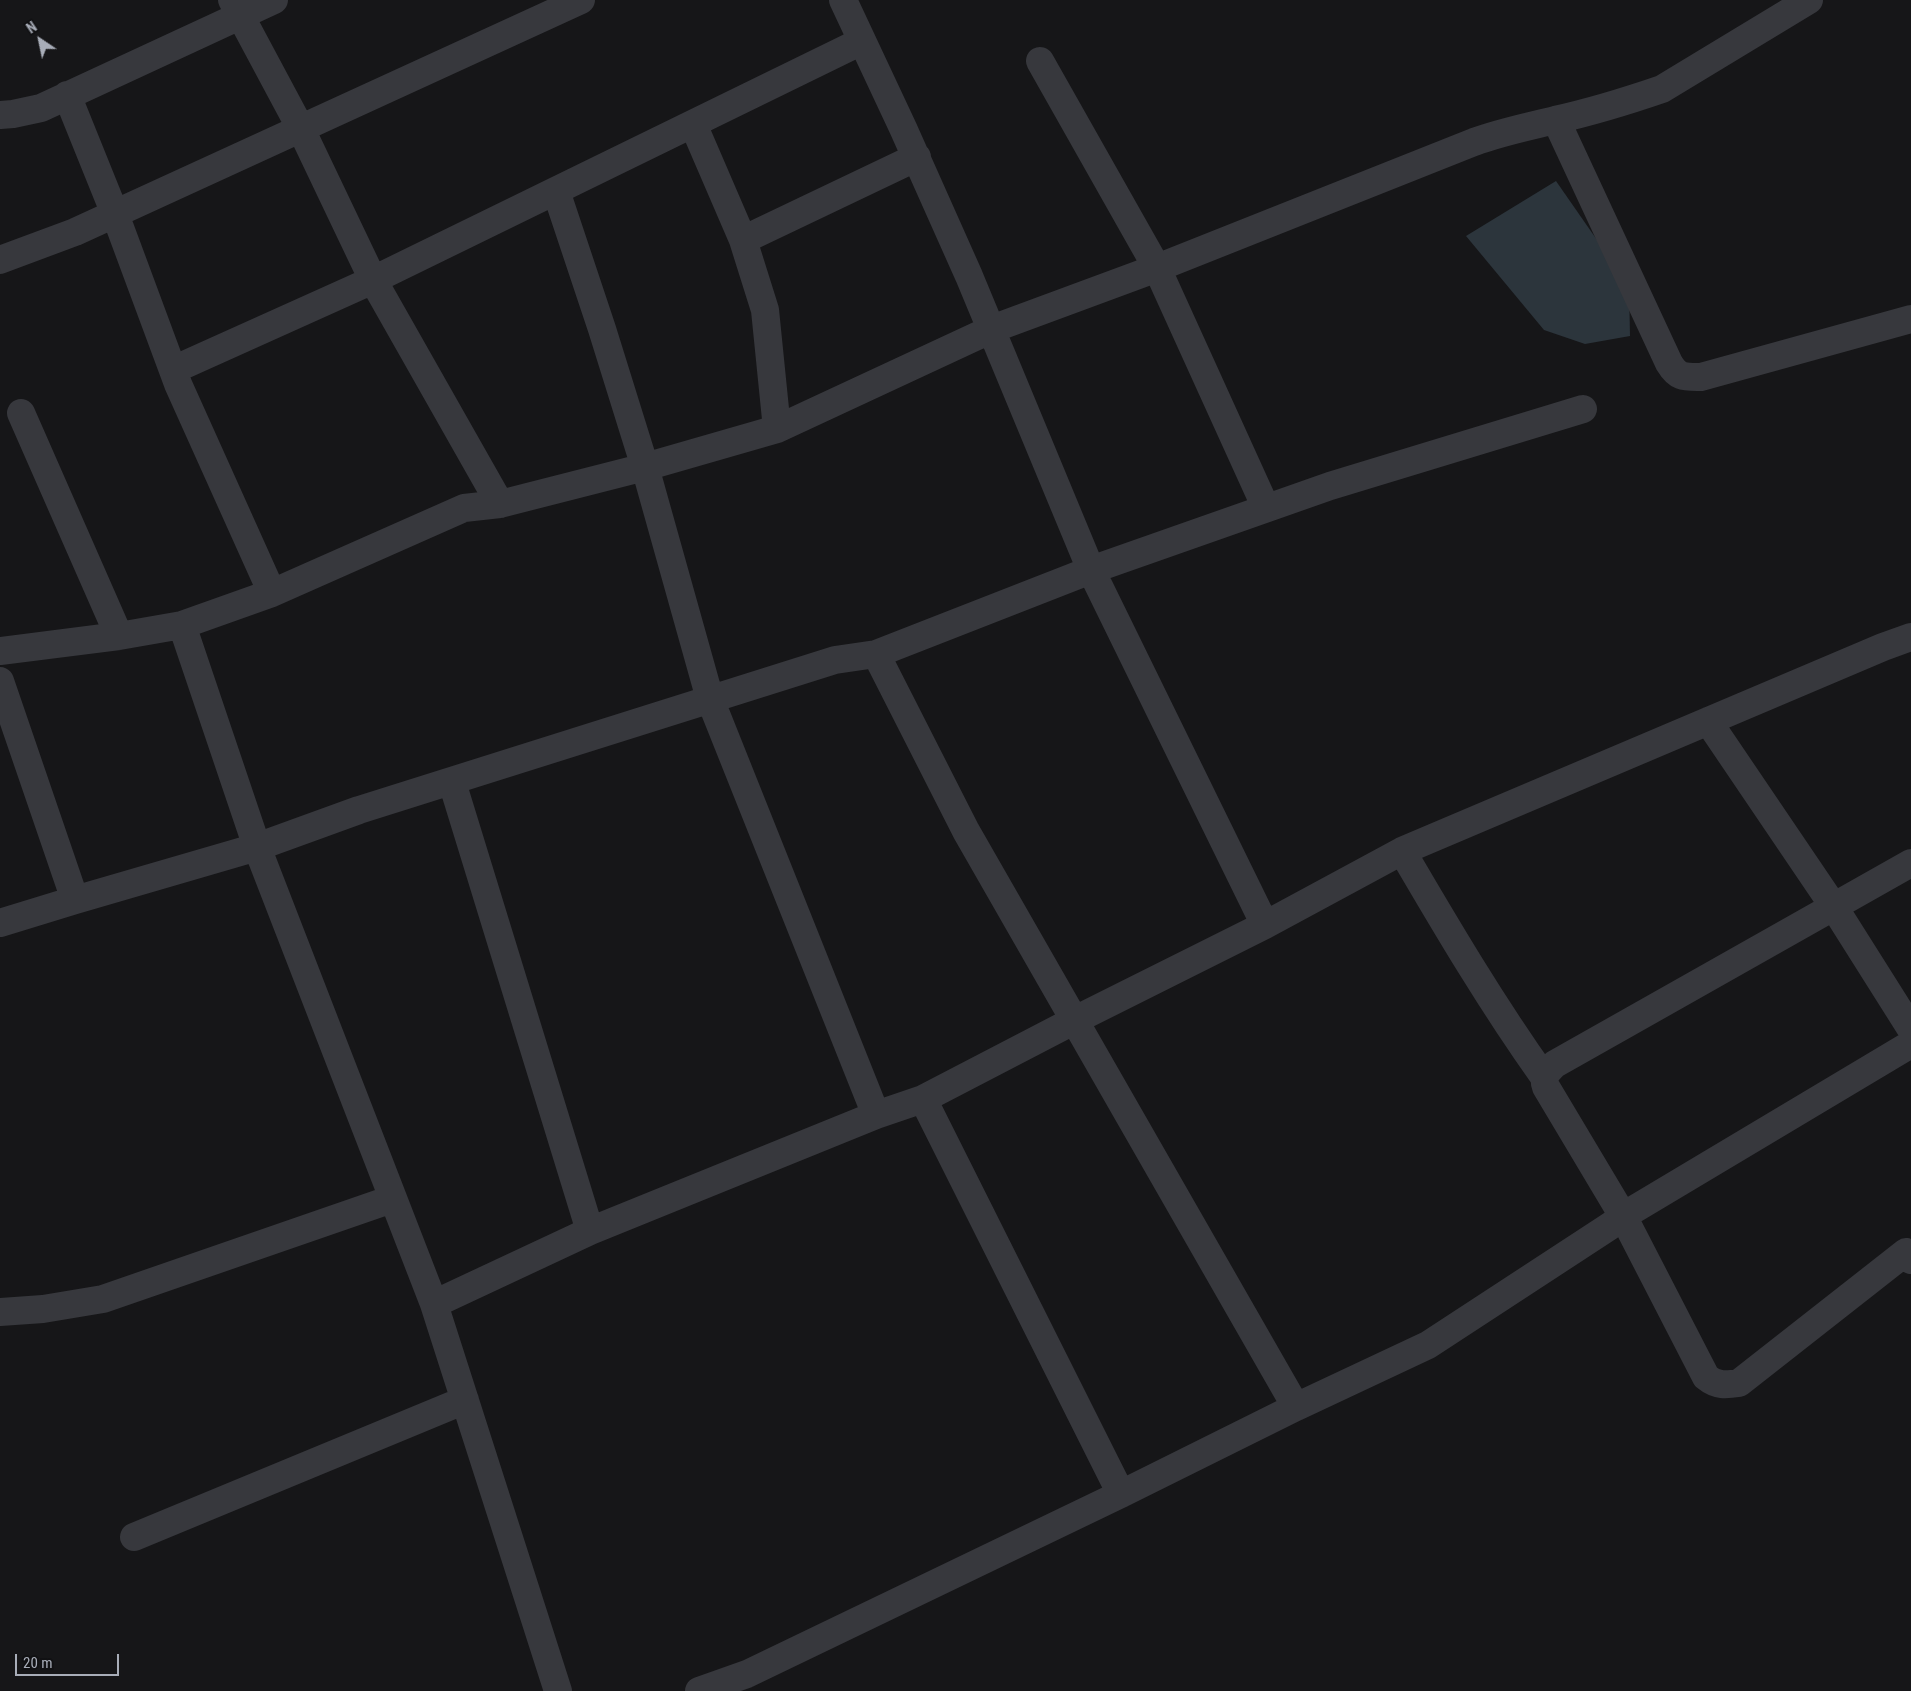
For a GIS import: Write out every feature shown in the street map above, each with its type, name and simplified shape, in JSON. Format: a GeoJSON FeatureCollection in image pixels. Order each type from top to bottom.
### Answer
{"type":"FeatureCollection","features":[{"type":"Feature","properties":{"kind":"street"},"geometry":{"type":"LineString","coordinates":[[0,115],[41,108],[236,8],[274,0]]}},
{"type":"Feature","properties":{"kind":"street"},"geometry":{"type":"LineString","coordinates":[[0,260],[75,232],[581,0]]}},
{"type":"Feature","properties":{"kind":"street"},"geometry":{"type":"LineString","coordinates":[[843,0],[916,157],[992,329],[1092,570],[1265,925]]}},
{"type":"Feature","properties":{"kind":"street"},"geometry":{"type":"LineString","coordinates":[[0,651],[120,636],[182,625],[272,593],[464,508],[500,504],[645,467],[777,429],[992,329],[1157,268],[1500,132],[1556,120],[1662,89],[1809,0]]}},
{"type":"Feature","properties":{"kind":"street"},"geometry":{"type":"LineString","coordinates":[[236,8],[301,129],[373,280],[500,504]]}},
{"type":"Feature","properties":{"kind":"street"},"geometry":{"type":"LineString","coordinates":[[173,370],[373,280],[862,41]]}},
{"type":"Feature","properties":{"kind":"street"},"geometry":{"type":"LineString","coordinates":[[1040,61],[1157,268],[1266,508]]}},
{"type":"Feature","properties":{"kind":"street"},"geometry":{"type":"LineString","coordinates":[[67,95],[115,214],[173,370],[272,593]]}},
{"type":"Feature","properties":{"kind":"street"},"geometry":{"type":"LineString","coordinates":[[1556,120],[1674,372],[1683,377],[1701,377],[1911,319]]}},
{"type":"Feature","properties":{"kind":"street"},"geometry":{"type":"LineString","coordinates":[[693,124],[743,240],[765,310],[777,429]]}},
{"type":"Feature","properties":{"kind":"street"},"geometry":{"type":"LineString","coordinates":[[743,240],[916,157]]}},
{"type":"Feature","properties":{"kind":"street"},"geometry":{"type":"LineString","coordinates":[[556,191],[645,467],[710,699],[876,1115]]}},
{"type":"Feature","properties":{"kind":"street"},"geometry":{"type":"LineString","coordinates":[[0,923],[256,847],[359,810],[834,660],[876,654],[1092,570],[1266,508],[1330,486],[1583,409]]}},
{"type":"Feature","properties":{"kind":"street"},"geometry":{"type":"LineString","coordinates":[[21,413],[120,636]]}},
{"type":"Feature","properties":{"kind":"street"},"geometry":{"type":"LineString","coordinates":[[182,625],[256,847],[434,1304],[558,1691]]}},
{"type":"Feature","properties":{"kind":"street"},"geometry":{"type":"LineString","coordinates":[[434,1304],[590,1231],[876,1115],[923,1099],[1265,925],[1402,851],[1883,647],[1911,637]]}},
{"type":"Feature","properties":{"kind":"street"},"geometry":{"type":"LineString","coordinates":[[876,654],[966,831],[1296,1407]]}},
{"type":"Feature","properties":{"kind":"street"},"geometry":{"type":"LineString","coordinates":[[0,682],[75,900]]}},
{"type":"Feature","properties":{"kind":"street"},"geometry":{"type":"LineString","coordinates":[[1708,722],[1834,907],[1911,1029]]}},
{"type":"Feature","properties":{"kind":"street"},"geometry":{"type":"LineString","coordinates":[[452,782],[590,1231]]}},
{"type":"Feature","properties":{"kind":"street"},"geometry":{"type":"LineString","coordinates":[[1402,851],[1462,952],[1519,1042],[1544,1077],[1546,1087],[1623,1216],[1706,1377],[1715,1384],[1739,1383],[1909,1253]]}},
{"type":"Feature","properties":{"kind":"street"},"geometry":{"type":"LineString","coordinates":[[1544,1077],[1555,1064],[1911,863]]}},
{"type":"Feature","properties":{"kind":"street"},"geometry":{"type":"LineString","coordinates":[[699,1691],[747,1674],[1121,1494],[1296,1407],[1428,1345],[1623,1216],[1911,1044]]}},
{"type":"Feature","properties":{"kind":"street"},"geometry":{"type":"LineString","coordinates":[[923,1099],[1121,1494]]}},
{"type":"Feature","properties":{"kind":"street"},"geometry":{"type":"LineString","coordinates":[[0,1312],[43,1309],[103,1299],[392,1199]]}},
{"type":"Feature","properties":{"kind":"street"},"geometry":{"type":"LineString","coordinates":[[134,1537],[465,1400]]}},
{"type":"Feature","properties":{"kind":"shaded area"},"geometry":{"type":"Polygon","coordinates":[[[1556,181],[1629,286],[1630,336],[1585,344],[1544,330],[1466,236],[1556,181]]]}}]}
